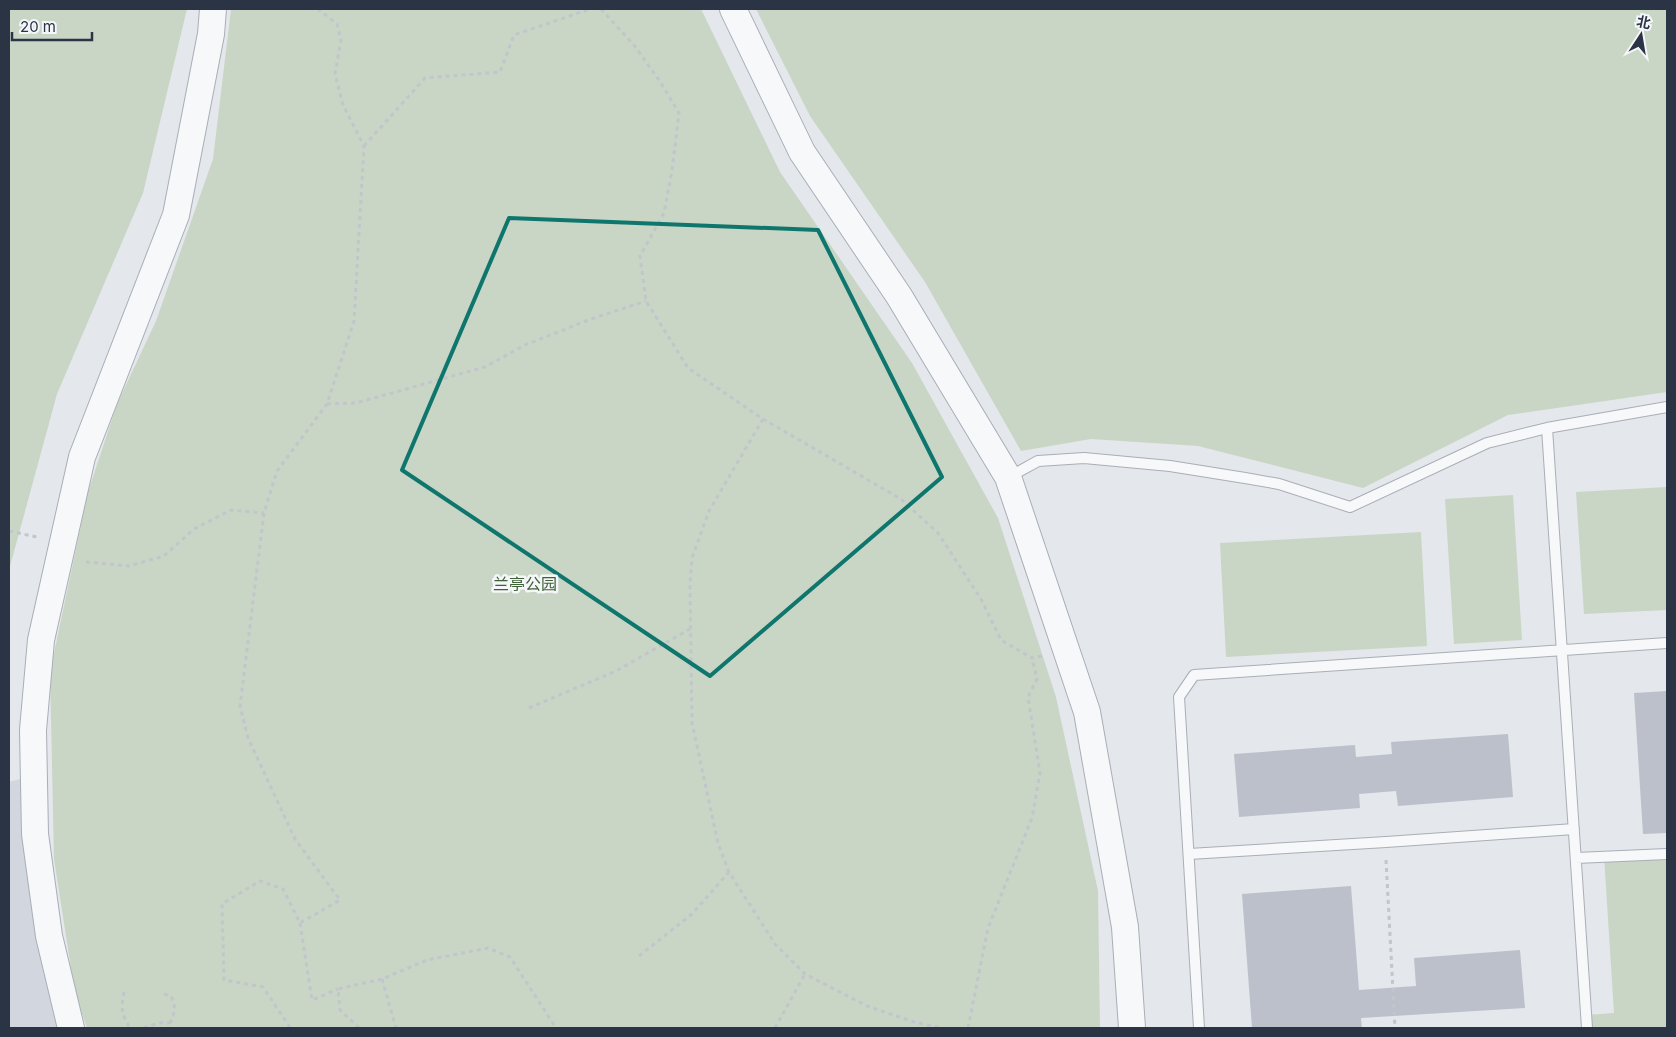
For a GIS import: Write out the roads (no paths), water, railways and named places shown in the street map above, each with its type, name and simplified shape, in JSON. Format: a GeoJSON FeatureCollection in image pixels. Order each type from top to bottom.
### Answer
{"type":"FeatureCollection","features":[{"type":"Feature","properties":{"kind":"street"},"geometry":{"type":"LineString","coordinates":[[71,1028],[49,936],[35,834],[33,730],[41,640],[82,458],[176,215],[211,34],[213,9]]}},
{"type":"Feature","properties":{"kind":"street"},"geometry":{"type":"LineString","coordinates":[[733,9],[802,152],[898,296],[1008,478],[1087,712],[1125,927],[1132,1028]]}},
{"type":"Feature","properties":{"kind":"lane"},"geometry":{"type":"LineString","coordinates":[[1008,478],[1038,461],[1084,458],[1170,466],[1279,484],[1350,507],[1487,443],[1547,428],[1667,407]]}},
{"type":"Feature","properties":{"kind":"lane"},"geometry":{"type":"LineString","coordinates":[[1547,428],[1587,1028]]}},
{"type":"Feature","properties":{"kind":"lane"},"geometry":{"type":"LineString","coordinates":[[1199,1028],[1179,697],[1194,675],[1667,643]]}},
{"type":"Feature","properties":{"kind":"lane"},"geometry":{"type":"LineString","coordinates":[[1188,854],[1574,829]]}},
{"type":"Feature","properties":{"kind":"lane"},"geometry":{"type":"LineString","coordinates":[[1576,858],[1667,854]]}},
{"type":"Feature","properties":{"kind":"park label","name":"兰亭公园"},"geometry":{"type":"Point","coordinates":[525,584]}}]}
